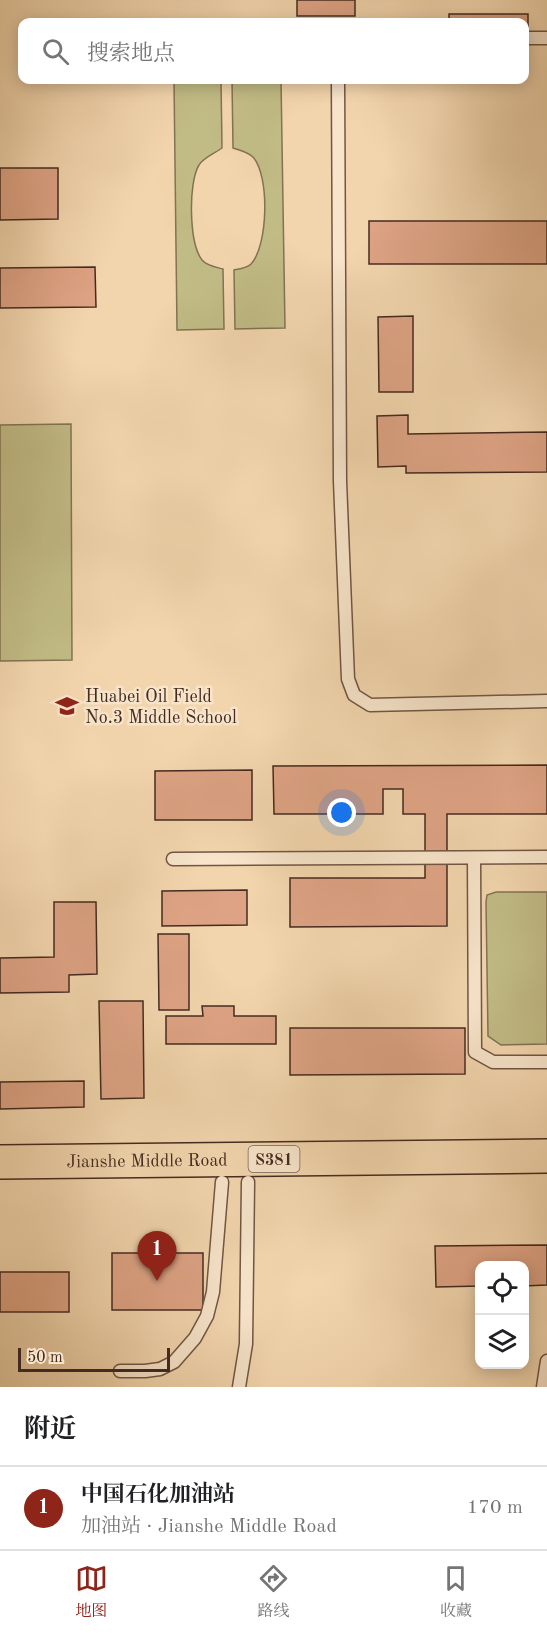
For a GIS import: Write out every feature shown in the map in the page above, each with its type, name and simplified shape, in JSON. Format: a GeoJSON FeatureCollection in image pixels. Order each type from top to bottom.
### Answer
{"type":"FeatureCollection","features":[{"type":"Feature","properties":{"kind":"main road","name":"Jianshe Middle Road"},"geometry":{"type":"LineString","coordinates":[[0,1162],[547,1156]]}},
{"type":"Feature","properties":{"kind":"main road","name":"Jianshe Middle Road"},"geometry":{"type":"LineString","coordinates":[[0,1184],[547,1178]]}},
{"type":"Feature","properties":{"kind":"lane"},"geometry":{"type":"LineString","coordinates":[[529,39],[547,38]]}},
{"type":"Feature","properties":{"kind":"lane"},"geometry":{"type":"LineString","coordinates":[[338,84],[340,481],[348,679],[354,695],[370,705],[547,701]]}},
{"type":"Feature","properties":{"kind":"lane"},"geometry":{"type":"LineString","coordinates":[[172,859],[547,857]]}},
{"type":"Feature","properties":{"kind":"lane"},"geometry":{"type":"LineString","coordinates":[[474,858],[475,1052],[493,1062],[547,1062]]}},
{"type":"Feature","properties":{"kind":"lane"},"geometry":{"type":"LineString","coordinates":[[120,1371],[160,1369],[174,1362],[190,1345],[207,1316],[235,1182]]}},
{"type":"Feature","properties":{"kind":"lane"},"geometry":{"type":"LineString","coordinates":[[235,1182],[246,1344],[239,1387]]}},
{"type":"Feature","properties":{"kind":"lane"},"geometry":{"type":"LineString","coordinates":[[543,1387],[547,1361]]}},
{"type":"Feature","properties":{"kind":"shaded area"},"geometry":{"type":"Polygon","coordinates":[[[174,84],[221,84],[222,148],[201,162],[195,174],[192,227],[194,241],[202,260],[209,265],[223,269],[224,329],[177,330],[174,84]]]}},
{"type":"Feature","properties":{"kind":"shaded area"},"geometry":{"type":"Polygon","coordinates":[[[232,84],[281,84],[285,328],[235,329],[234,270],[251,264],[257,255],[264,227],[265,211],[262,179],[258,166],[251,155],[233,148],[232,84]]]}},
{"type":"Feature","properties":{"kind":"shaded area"},"geometry":{"type":"Polygon","coordinates":[[[71,424],[72,660],[0,661],[0,425],[71,424]]]}},
{"type":"Feature","properties":{"kind":"shaded area"},"geometry":{"type":"Polygon","coordinates":[[[496,892],[547,892],[547,1044],[501,1045],[488,1036],[486,902],[487,895],[496,892]]]}},
{"type":"Feature","properties":{"kind":"building"},"geometry":{"type":"Polygon","coordinates":[[[297,0],[355,0],[355,16],[297,16],[297,0]]]}},
{"type":"Feature","properties":{"kind":"building"},"geometry":{"type":"Polygon","coordinates":[[[449,14],[528,14],[528,18],[449,18],[449,14]]]}},
{"type":"Feature","properties":{"kind":"building"},"geometry":{"type":"Polygon","coordinates":[[[0,168],[58,168],[58,219],[0,220],[0,168]]]}},
{"type":"Feature","properties":{"kind":"building"},"geometry":{"type":"Polygon","coordinates":[[[369,221],[547,221],[547,264],[369,264],[369,221]]]}},
{"type":"Feature","properties":{"kind":"building"},"geometry":{"type":"Polygon","coordinates":[[[95,267],[96,307],[0,308],[0,268],[95,267]]]}},
{"type":"Feature","properties":{"kind":"building"},"geometry":{"type":"Polygon","coordinates":[[[413,316],[413,392],[379,392],[378,317],[413,316]]]}},
{"type":"Feature","properties":{"kind":"building"},"geometry":{"type":"Polygon","coordinates":[[[408,415],[408,434],[547,432],[547,472],[406,473],[406,466],[378,467],[377,416],[408,415]]]}},
{"type":"Feature","properties":{"kind":"building"},"geometry":{"type":"Polygon","coordinates":[[[547,765],[547,814],[447,814],[447,926],[290,927],[290,878],[425,878],[425,814],[403,814],[403,789],[383,789],[383,814],[274,814],[273,766],[547,765]]]}},
{"type":"Feature","properties":{"kind":"building"},"geometry":{"type":"Polygon","coordinates":[[[252,770],[252,820],[155,820],[155,771],[252,770]]]}},
{"type":"Feature","properties":{"kind":"building"},"geometry":{"type":"Polygon","coordinates":[[[247,890],[247,925],[162,926],[162,891],[247,890]]]}},
{"type":"Feature","properties":{"kind":"building"},"geometry":{"type":"Polygon","coordinates":[[[54,902],[96,902],[97,974],[69,975],[69,992],[0,993],[0,958],[54,957],[54,902]]]}},
{"type":"Feature","properties":{"kind":"building"},"geometry":{"type":"Polygon","coordinates":[[[158,934],[189,934],[189,1010],[159,1010],[158,934]]]}},
{"type":"Feature","properties":{"kind":"building"},"geometry":{"type":"Polygon","coordinates":[[[99,1001],[143,1001],[144,1098],[101,1099],[99,1001]]]}},
{"type":"Feature","properties":{"kind":"building"},"geometry":{"type":"Polygon","coordinates":[[[202,1006],[234,1006],[234,1016],[276,1016],[276,1044],[166,1044],[166,1016],[203,1016],[202,1006]]]}},
{"type":"Feature","properties":{"kind":"building"},"geometry":{"type":"Polygon","coordinates":[[[290,1028],[465,1028],[465,1074],[290,1075],[290,1028]]]}},
{"type":"Feature","properties":{"kind":"building"},"geometry":{"type":"Polygon","coordinates":[[[84,1081],[84,1107],[0,1109],[0,1082],[84,1081]]]}},
{"type":"Feature","properties":{"kind":"building"},"geometry":{"type":"Polygon","coordinates":[[[547,1245],[547,1285],[529,1286],[529,1261],[475,1261],[475,1286],[436,1287],[435,1246],[547,1245]]]}},
{"type":"Feature","properties":{"kind":"building"},"geometry":{"type":"Polygon","coordinates":[[[112,1253],[203,1253],[203,1310],[112,1310],[112,1253]]]}},
{"type":"Feature","properties":{"kind":"building"},"geometry":{"type":"Polygon","coordinates":[[[0,1272],[69,1272],[69,1312],[0,1312],[0,1272]]]}},
{"type":"Feature","properties":{"kind":"place","name":"Huabei Oil Field No.3 Middle School"},"geometry":{"type":"Point","coordinates":[67,706]}},
{"type":"Feature","properties":{"kind":"place","name":"中国石化加油站"},"geometry":{"type":"Point","coordinates":[157,1281]}}]}
